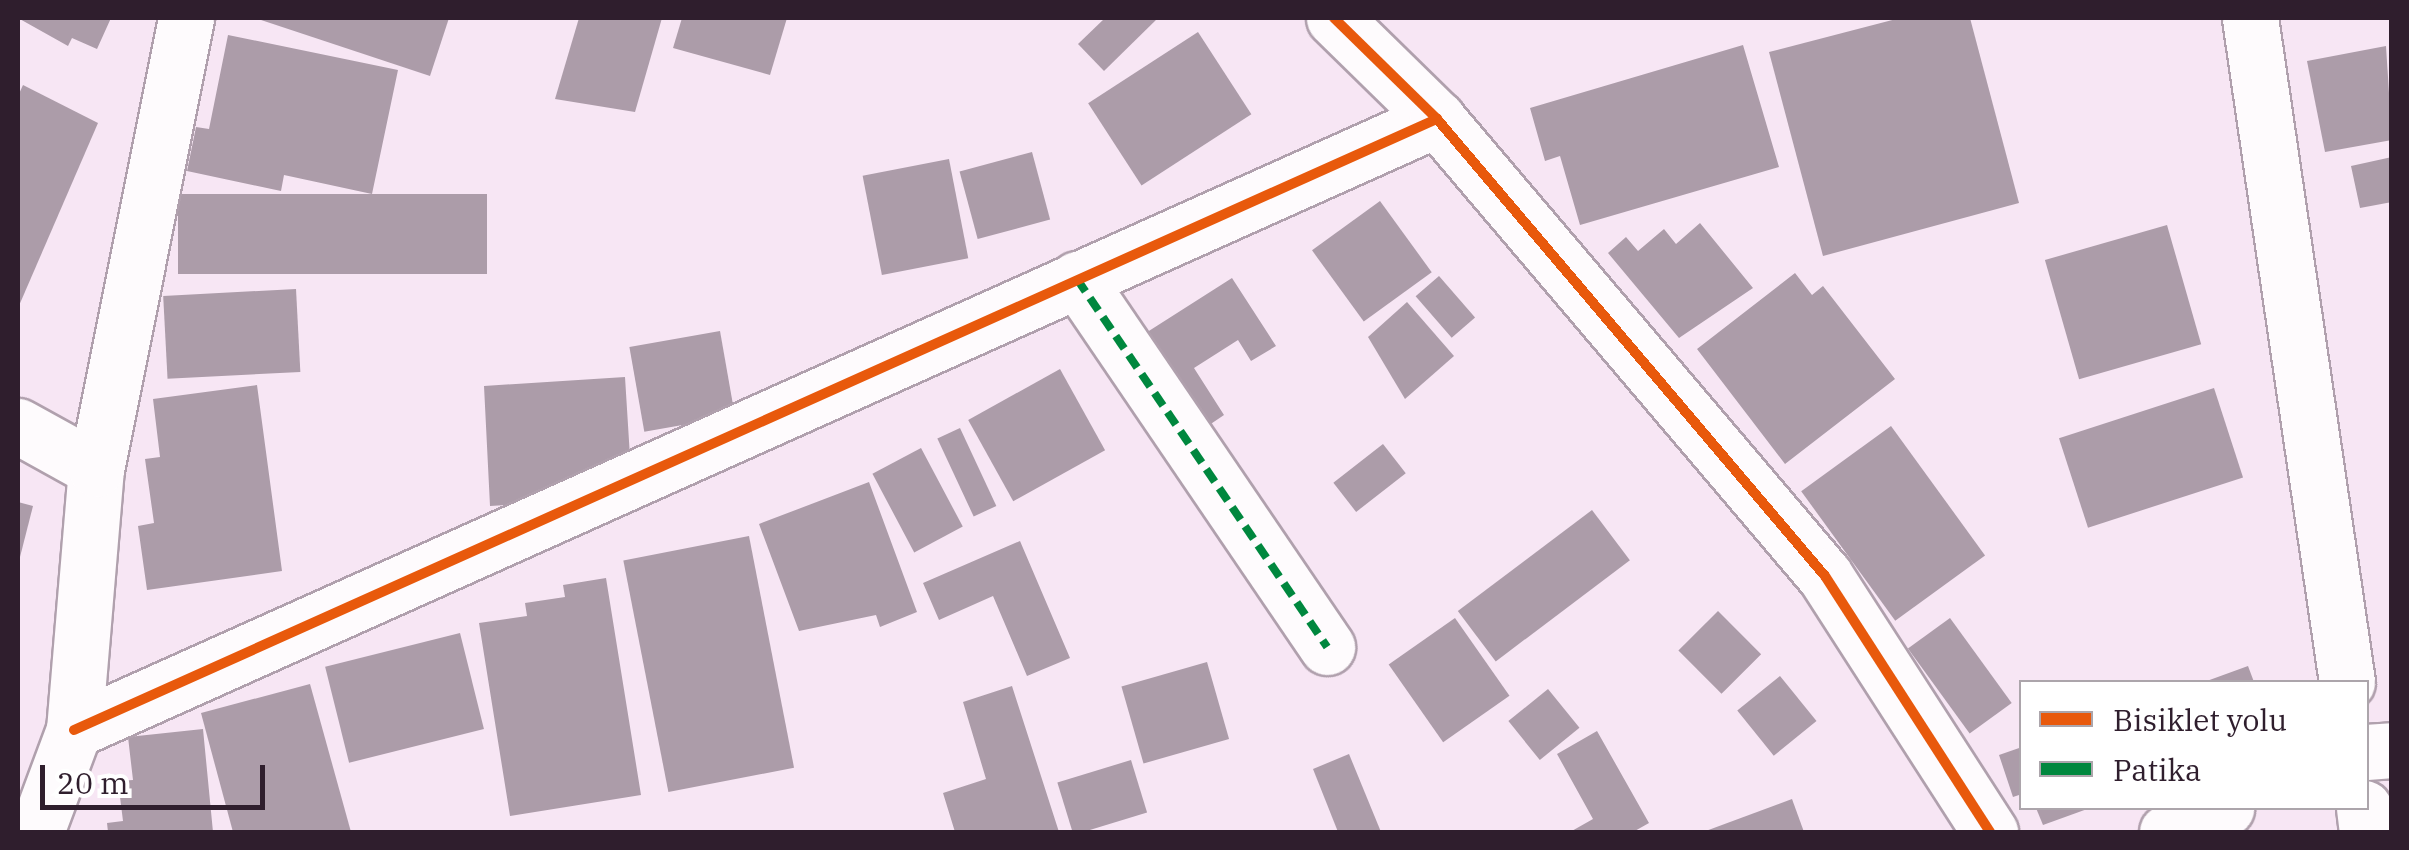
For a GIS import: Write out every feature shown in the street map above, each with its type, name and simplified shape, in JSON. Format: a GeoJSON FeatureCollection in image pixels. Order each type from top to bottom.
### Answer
{"type":"FeatureCollection","features":[{"type":"Feature","properties":{"kind":"street"},"geometry":{"type":"LineString","coordinates":[[36,832],[74,730],[96,468],[186,18]]}},
{"type":"Feature","properties":{"kind":"street"},"geometry":{"type":"LineString","coordinates":[[1335,18],[1436,119],[1825,576],[1990,832]]}},
{"type":"Feature","properties":{"kind":"street"},"geometry":{"type":"LineString","coordinates":[[2250,18],[2347,680]]}},
{"type":"Feature","properties":{"kind":"street"},"geometry":{"type":"LineString","coordinates":[[74,730],[1436,119]]}},
{"type":"Feature","properties":{"kind":"street"},"geometry":{"type":"LineString","coordinates":[[1077,280],[1327,647]]}},
{"type":"Feature","properties":{"kind":"street"},"geometry":{"type":"LineString","coordinates":[[18,426],[96,468]]}},
{"type":"Feature","properties":{"kind":"street"},"geometry":{"type":"LineString","coordinates":[[2167,832],[2221,810]]}},
{"type":"Feature","properties":{"kind":"building"},"geometry":{"type":"Polygon","coordinates":[[[18,18],[111,18],[97,49],[72,38],[68,46],[18,18]]]}},
{"type":"Feature","properties":{"kind":"building"},"geometry":{"type":"Polygon","coordinates":[[[255,18],[449,18],[430,76],[255,18]]]}},
{"type":"Feature","properties":{"kind":"building"},"geometry":{"type":"Polygon","coordinates":[[[579,18],[662,18],[635,112],[555,99],[579,18]]]}},
{"type":"Feature","properties":{"kind":"building"},"geometry":{"type":"Polygon","coordinates":[[[682,18],[787,18],[770,75],[673,48],[682,18]]]}},
{"type":"Feature","properties":{"kind":"building"},"geometry":{"type":"Polygon","coordinates":[[[1105,18],[1158,18],[1104,71],[1078,44],[1105,18]]]}},
{"type":"Feature","properties":{"kind":"building"},"geometry":{"type":"Polygon","coordinates":[[[1900,18],[1970,18],[2019,203],[1823,256],[1769,52],[1900,18]]]}},
{"type":"Feature","properties":{"kind":"building"},"geometry":{"type":"Polygon","coordinates":[[[1198,32],[1251,114],[1142,186],[1088,103],[1198,32]]]}},
{"type":"Feature","properties":{"kind":"building"},"geometry":{"type":"Polygon","coordinates":[[[228,35],[398,70],[372,194],[284,175],[281,191],[187,171],[196,127],[209,129],[228,35]]]}},
{"type":"Feature","properties":{"kind":"building"},"geometry":{"type":"Polygon","coordinates":[[[1743,45],[1779,167],[1580,225],[1560,156],[1545,161],[1530,108],[1743,45]]]}},
{"type":"Feature","properties":{"kind":"building"},"geometry":{"type":"Polygon","coordinates":[[[2386,46],[2392,140],[2325,152],[2307,61],[2386,46]]]}},
{"type":"Feature","properties":{"kind":"building"},"geometry":{"type":"Polygon","coordinates":[[[23,85],[98,123],[18,308],[18,96],[23,85]]]}},
{"type":"Feature","properties":{"kind":"building"},"geometry":{"type":"Polygon","coordinates":[[[1032,152],[1050,220],[978,239],[960,171],[1032,152]]]}},
{"type":"Feature","properties":{"kind":"building"},"geometry":{"type":"Polygon","coordinates":[[[2392,157],[2392,202],[2360,208],[2351,166],[2392,157]]]}},
{"type":"Feature","properties":{"kind":"building"},"geometry":{"type":"Polygon","coordinates":[[[949,159],[968,258],[882,275],[863,176],[949,159]]]}},
{"type":"Feature","properties":{"kind":"building"},"geometry":{"type":"Polygon","coordinates":[[[178,194],[487,194],[487,274],[178,274],[178,194]]]}},
{"type":"Feature","properties":{"kind":"building"},"geometry":{"type":"Polygon","coordinates":[[[1380,201],[1432,272],[1364,322],[1312,250],[1380,201]]]}},
{"type":"Feature","properties":{"kind":"building"},"geometry":{"type":"Polygon","coordinates":[[[1700,223],[1753,288],[1679,338],[1608,253],[1626,237],[1638,251],[1664,229],[1676,244],[1700,223]]]}},
{"type":"Feature","properties":{"kind":"building"},"geometry":{"type":"Polygon","coordinates":[[[2167,225],[2201,344],[2079,379],[2045,260],[2167,225]]]}},
{"type":"Feature","properties":{"kind":"building"},"geometry":{"type":"Polygon","coordinates":[[[1795,273],[1812,295],[1823,286],[1895,379],[1785,464],[1697,349],[1795,273]]]}},
{"type":"Feature","properties":{"kind":"building"},"geometry":{"type":"Polygon","coordinates":[[[1439,276],[1475,318],[1452,338],[1416,296],[1439,276]]]}},
{"type":"Feature","properties":{"kind":"building"},"geometry":{"type":"Polygon","coordinates":[[[1232,278],[1276,346],[1251,361],[1238,340],[1194,368],[1224,415],[1190,438],[1130,343],[1232,278]]]}},
{"type":"Feature","properties":{"kind":"building"},"geometry":{"type":"Polygon","coordinates":[[[296,289],[300,372],[168,379],[163,296],[296,289]]]}},
{"type":"Feature","properties":{"kind":"building"},"geometry":{"type":"Polygon","coordinates":[[[1407,302],[1454,356],[1405,399],[1368,337],[1407,302]]]}},
{"type":"Feature","properties":{"kind":"building"},"geometry":{"type":"Polygon","coordinates":[[[720,331],[735,416],[644,432],[629,347],[720,331]]]}},
{"type":"Feature","properties":{"kind":"building"},"geometry":{"type":"Polygon","coordinates":[[[1060,369],[1105,450],[1013,501],[968,420],[1060,369]]]}},
{"type":"Feature","properties":{"kind":"building"},"geometry":{"type":"Polygon","coordinates":[[[625,377],[631,473],[539,491],[540,503],[490,506],[484,386],[625,377]]]}},
{"type":"Feature","properties":{"kind":"building"},"geometry":{"type":"Polygon","coordinates":[[[257,385],[282,571],[147,590],[138,526],[154,523],[145,459],[160,457],[153,399],[257,385]]]}},
{"type":"Feature","properties":{"kind":"building"},"geometry":{"type":"Polygon","coordinates":[[[2214,388],[2243,477],[2088,528],[2059,438],[2214,388]]]}},
{"type":"Feature","properties":{"kind":"building"},"geometry":{"type":"Polygon","coordinates":[[[1891,426],[1985,555],[1895,621],[1801,491],[1891,426]]]}},
{"type":"Feature","properties":{"kind":"building"},"geometry":{"type":"Polygon","coordinates":[[[960,428],[996,506],[974,517],[937,439],[960,428]]]}},
{"type":"Feature","properties":{"kind":"building"},"geometry":{"type":"Polygon","coordinates":[[[1383,444],[1406,473],[1356,512],[1333,483],[1383,444]]]}},
{"type":"Feature","properties":{"kind":"building"},"geometry":{"type":"Polygon","coordinates":[[[921,448],[963,527],[914,552],[872,474],[921,448]]]}},
{"type":"Feature","properties":{"kind":"building"},"geometry":{"type":"Polygon","coordinates":[[[869,482],[917,612],[880,627],[876,615],[799,631],[759,524],[869,482]]]}},
{"type":"Feature","properties":{"kind":"building"},"geometry":{"type":"Polygon","coordinates":[[[18,502],[33,506],[19,561],[18,561],[18,502]]]}},
{"type":"Feature","properties":{"kind":"building"},"geometry":{"type":"Polygon","coordinates":[[[1592,510],[1630,560],[1496,661],[1458,611],[1592,510]]]}},
{"type":"Feature","properties":{"kind":"building"},"geometry":{"type":"Polygon","coordinates":[[[749,536],[794,768],[668,792],[623,560],[749,536]]]}},
{"type":"Feature","properties":{"kind":"building"},"geometry":{"type":"Polygon","coordinates":[[[1020,541],[1070,658],[1027,676],[993,596],[939,620],[923,583],[1020,541]]]}},
{"type":"Feature","properties":{"kind":"building"},"geometry":{"type":"Polygon","coordinates":[[[606,578],[641,795],[510,816],[479,623],[527,616],[525,603],[565,597],[563,585],[606,578]]]}},
{"type":"Feature","properties":{"kind":"building"},"geometry":{"type":"Polygon","coordinates":[[[1718,611],[1761,654],[1722,694],[1678,651],[1718,611]]]}},
{"type":"Feature","properties":{"kind":"building"},"geometry":{"type":"Polygon","coordinates":[[[1455,618],[1509,696],[1443,742],[1389,664],[1455,618]]]}},
{"type":"Feature","properties":{"kind":"building"},"geometry":{"type":"Polygon","coordinates":[[[1950,618],[2012,703],[1970,734],[1908,649],[1950,618]]]}},
{"type":"Feature","properties":{"kind":"building"},"geometry":{"type":"Polygon","coordinates":[[[460,633],[484,729],[349,763],[325,667],[460,633]]]}},
{"type":"Feature","properties":{"kind":"building"},"geometry":{"type":"Polygon","coordinates":[[[1207,662],[1229,739],[1143,763],[1121,687],[1207,662]]]}},
{"type":"Feature","properties":{"kind":"building"},"geometry":{"type":"Polygon","coordinates":[[[2248,666],[2253,680],[2210,680],[2248,666]]]}},
{"type":"Feature","properties":{"kind":"building"},"geometry":{"type":"Polygon","coordinates":[[[1780,676],[1817,721],[1774,756],[1737,711],[1780,676]]]}},
{"type":"Feature","properties":{"kind":"building"},"geometry":{"type":"Polygon","coordinates":[[[310,684],[351,832],[233,832],[201,713],[310,684]]]}},
{"type":"Feature","properties":{"kind":"building"},"geometry":{"type":"Polygon","coordinates":[[[1012,686],[1059,832],[955,832],[943,793],[986,779],[963,702],[1012,686]]]}},
{"type":"Feature","properties":{"kind":"building"},"geometry":{"type":"Polygon","coordinates":[[[1548,689],[1579,728],[1540,760],[1508,721],[1548,689]]]}},
{"type":"Feature","properties":{"kind":"building"},"geometry":{"type":"Polygon","coordinates":[[[203,729],[213,832],[108,832],[107,823],[123,821],[118,781],[133,780],[128,737],[203,729]]]}},
{"type":"Feature","properties":{"kind":"building"},"geometry":{"type":"Polygon","coordinates":[[[1597,731],[1649,823],[1633,832],[1570,832],[1593,819],[1557,754],[1597,731]]]}},
{"type":"Feature","properties":{"kind":"building"},"geometry":{"type":"Polygon","coordinates":[[[2019,748],[2019,795],[2013,797],[1999,755],[2019,748]]]}},
{"type":"Feature","properties":{"kind":"building"},"geometry":{"type":"Polygon","coordinates":[[[1349,754],[1381,832],[1338,832],[1313,769],[1349,754]]]}},
{"type":"Feature","properties":{"kind":"building"},"geometry":{"type":"Polygon","coordinates":[[[1131,760],[1147,813],[1072,832],[1057,783],[1131,760]]]}},
{"type":"Feature","properties":{"kind":"building"},"geometry":{"type":"Polygon","coordinates":[[[1792,799],[1804,832],[1703,832],[1792,799]]]}},
{"type":"Feature","properties":{"kind":"building"},"geometry":{"type":"Polygon","coordinates":[[[2037,810],[2084,810],[2043,825],[2037,810]]]}},
{"type":"Feature","properties":{"kind":"marked path"},"geometry":{"type":"LineString","coordinates":[[1077,279],[1327,647]]}},
{"type":"Feature","properties":{"kind":"cycle path"},"geometry":{"type":"LineString","coordinates":[[1334,18],[1437,119],[1825,576],[1990,832]]}},
{"type":"Feature","properties":{"kind":"cycle path"},"geometry":{"type":"LineString","coordinates":[[74,730],[1437,119]]}}]}
